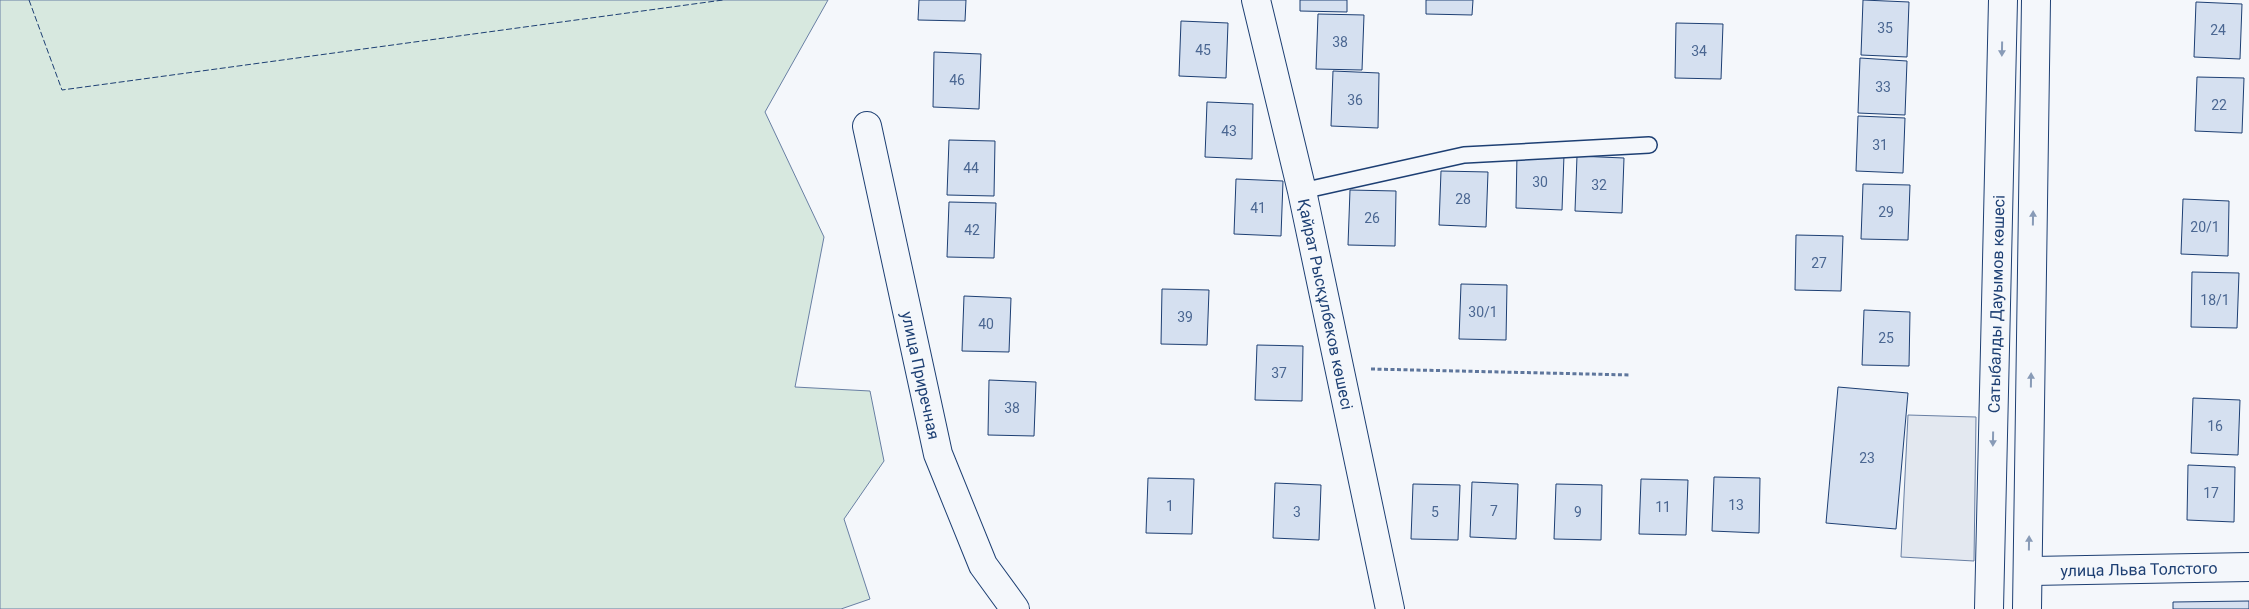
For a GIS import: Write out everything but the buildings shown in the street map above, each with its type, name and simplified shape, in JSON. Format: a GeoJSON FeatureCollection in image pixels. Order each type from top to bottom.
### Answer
{"type":"FeatureCollection","features":[{"type":"Feature","properties":{"kind":"street","name":"Қайрат Рысқұлбеков көшесі"},"geometry":{"type":"LineString","coordinates":[[1256,0],[1302,191],[1390,609]]}},
{"type":"Feature","properties":{"kind":"street","name":"Сатыбалды Дауымов көшесі"},"geometry":{"type":"LineString","coordinates":[[1989,609],[2003,0]]}},
{"type":"Feature","properties":{"kind":"street"},"geometry":{"type":"LineString","coordinates":[[2027,609],[2036,0]]}},
{"type":"Feature","properties":{"kind":"street","name":"улица Приречная"},"geometry":{"type":"LineString","coordinates":[[867,126],[938,454],[983,565],[1014,609]]}},
{"type":"Feature","properties":{"kind":"street","name":"улица Льва Толстого"},"geometry":{"type":"LineString","coordinates":[[2029,570],[2249,567]]}},
{"type":"Feature","properties":{"kind":"lane"},"geometry":{"type":"LineString","coordinates":[[1302,191],[1464,155],[1649,145]]}},
{"type":"Feature","properties":{"kind":"path"},"geometry":{"type":"LineString","coordinates":[[1338,368],[1630,375]]}},
{"type":"Feature","properties":{"kind":"shaded area"},"geometry":{"type":"Polygon","coordinates":[[[0,0],[828,0],[765,112],[824,237],[795,387],[870,391],[884,461],[844,519],[870,599],[841,609],[0,609],[0,0]]]}},
{"type":"Feature","properties":{"kind":"shaded area"},"geometry":{"type":"Polygon","coordinates":[[[1908,415],[1976,417],[1974,561],[1901,557],[1908,415]]]}},
{"type":"Feature","properties":{"kind":"fence"},"geometry":{"type":"LineString","coordinates":[[29,0],[62,90],[723,0]]}}]}
